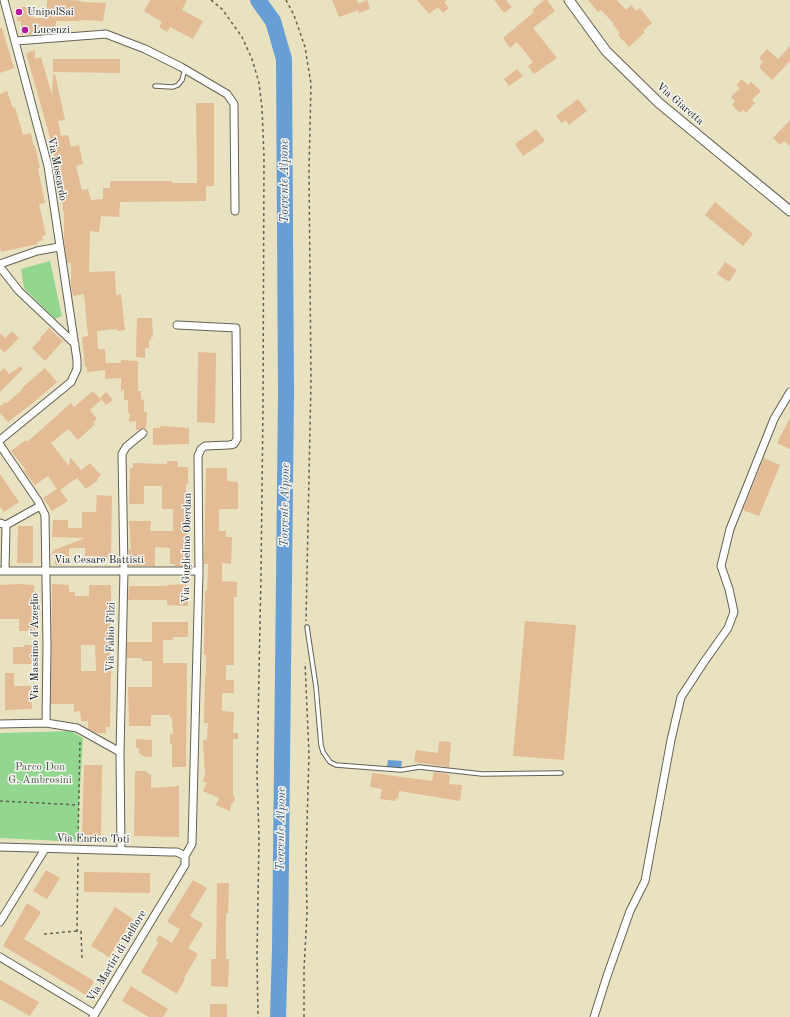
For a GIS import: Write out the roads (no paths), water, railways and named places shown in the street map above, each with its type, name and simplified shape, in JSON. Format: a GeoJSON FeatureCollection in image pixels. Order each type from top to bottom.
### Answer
{"type":"FeatureCollection","features":[{"type":"Feature","properties":{"kind":"street","name":"Via Moscardo"},"geometry":{"type":"LineString","coordinates":[[0,440],[71,382],[77,369],[75,345],[48,166],[4,0]]}},
{"type":"Feature","properties":{"kind":"street","name":"Via Giaretta"},"geometry":{"type":"LineString","coordinates":[[569,0],[606,51],[659,103],[790,211]]}},
{"type":"Feature","properties":{"kind":"street"},"geometry":{"type":"LineString","coordinates":[[16,41],[106,34],[145,49],[185,69],[227,94],[234,104],[235,211]]}},
{"type":"Feature","properties":{"kind":"street"},"geometry":{"type":"LineString","coordinates":[[0,264],[60,246]]}},
{"type":"Feature","properties":{"kind":"street"},"geometry":{"type":"LineString","coordinates":[[0,267],[19,291],[75,345]]}},
{"type":"Feature","properties":{"kind":"street","name":"Via Guglielmo Oberdan"},"geometry":{"type":"LineString","coordinates":[[177,325],[236,328],[237,439],[234,444],[204,446],[198,456],[199,571],[192,844],[185,856]]}},
{"type":"Feature","properties":{"kind":"street"},"geometry":{"type":"LineString","coordinates":[[594,1017],[630,911],[645,881],[670,740],[681,697],[728,628],[734,612],[729,589],[721,566],[730,529],[774,418],[790,392]]}},
{"type":"Feature","properties":{"kind":"street","name":"Via Fabio Filzi"},"geometry":{"type":"LineString","coordinates":[[121,850],[120,752],[124,570],[122,454],[126,448],[143,433]]}},
{"type":"Feature","properties":{"kind":"street","name":"Via Massimo d'Azeglio"},"geometry":{"type":"LineString","coordinates":[[0,445],[45,515],[46,723]]}},
{"type":"Feature","properties":{"kind":"street"},"geometry":{"type":"LineString","coordinates":[[2,571],[3,524],[40,506]]}},
{"type":"Feature","properties":{"kind":"street","name":"Via Cesare Battisti"},"geometry":{"type":"LineString","coordinates":[[2,571],[199,571]]}},
{"type":"Feature","properties":{"kind":"street"},"geometry":{"type":"LineString","coordinates":[[0,724],[46,723],[77,728],[120,752]]}},
{"type":"Feature","properties":{"kind":"street","name":"Via Enrico Toti"},"geometry":{"type":"LineString","coordinates":[[0,847],[177,852],[185,856]]}},
{"type":"Feature","properties":{"kind":"street"},"geometry":{"type":"LineString","coordinates":[[0,922],[45,849]]}},
{"type":"Feature","properties":{"kind":"street","name":"Via Martiri di Belfiore"},"geometry":{"type":"LineString","coordinates":[[0,958],[94,1015],[185,865],[185,856]]}},
{"type":"Feature","properties":{"kind":"lane"},"geometry":{"type":"LineString","coordinates":[[155,86],[173,87],[178,85],[182,80],[185,69]]}},
{"type":"Feature","properties":{"kind":"lane"},"geometry":{"type":"LineString","coordinates":[[307,627],[316,687],[321,745],[323,752],[330,762],[336,765],[401,770],[419,767],[482,774],[561,773]]}},
{"type":"Feature","properties":{"kind":"water"},"geometry":{"type":"Polygon","coordinates":[[[388,760],[402,761],[401,768],[387,767],[388,760]]]}},
{"type":"Feature","properties":{"kind":"waterway","name":"Torrente Alpone"},"geometry":{"type":"LineString","coordinates":[[258,0],[273,21],[284,59],[286,394],[278,1017]]}},
{"type":"Feature","properties":{"kind":"place","name":"UnipolSai"},"geometry":{"type":"Point","coordinates":[19,12]}},
{"type":"Feature","properties":{"kind":"place","name":"Lucenzi"},"geometry":{"type":"Point","coordinates":[25,30]}},
{"type":"Feature","properties":{"kind":"park label","name":"Parco Don G. Ambrosini"},"geometry":{"type":"Point","coordinates":[40,773]}}]}
